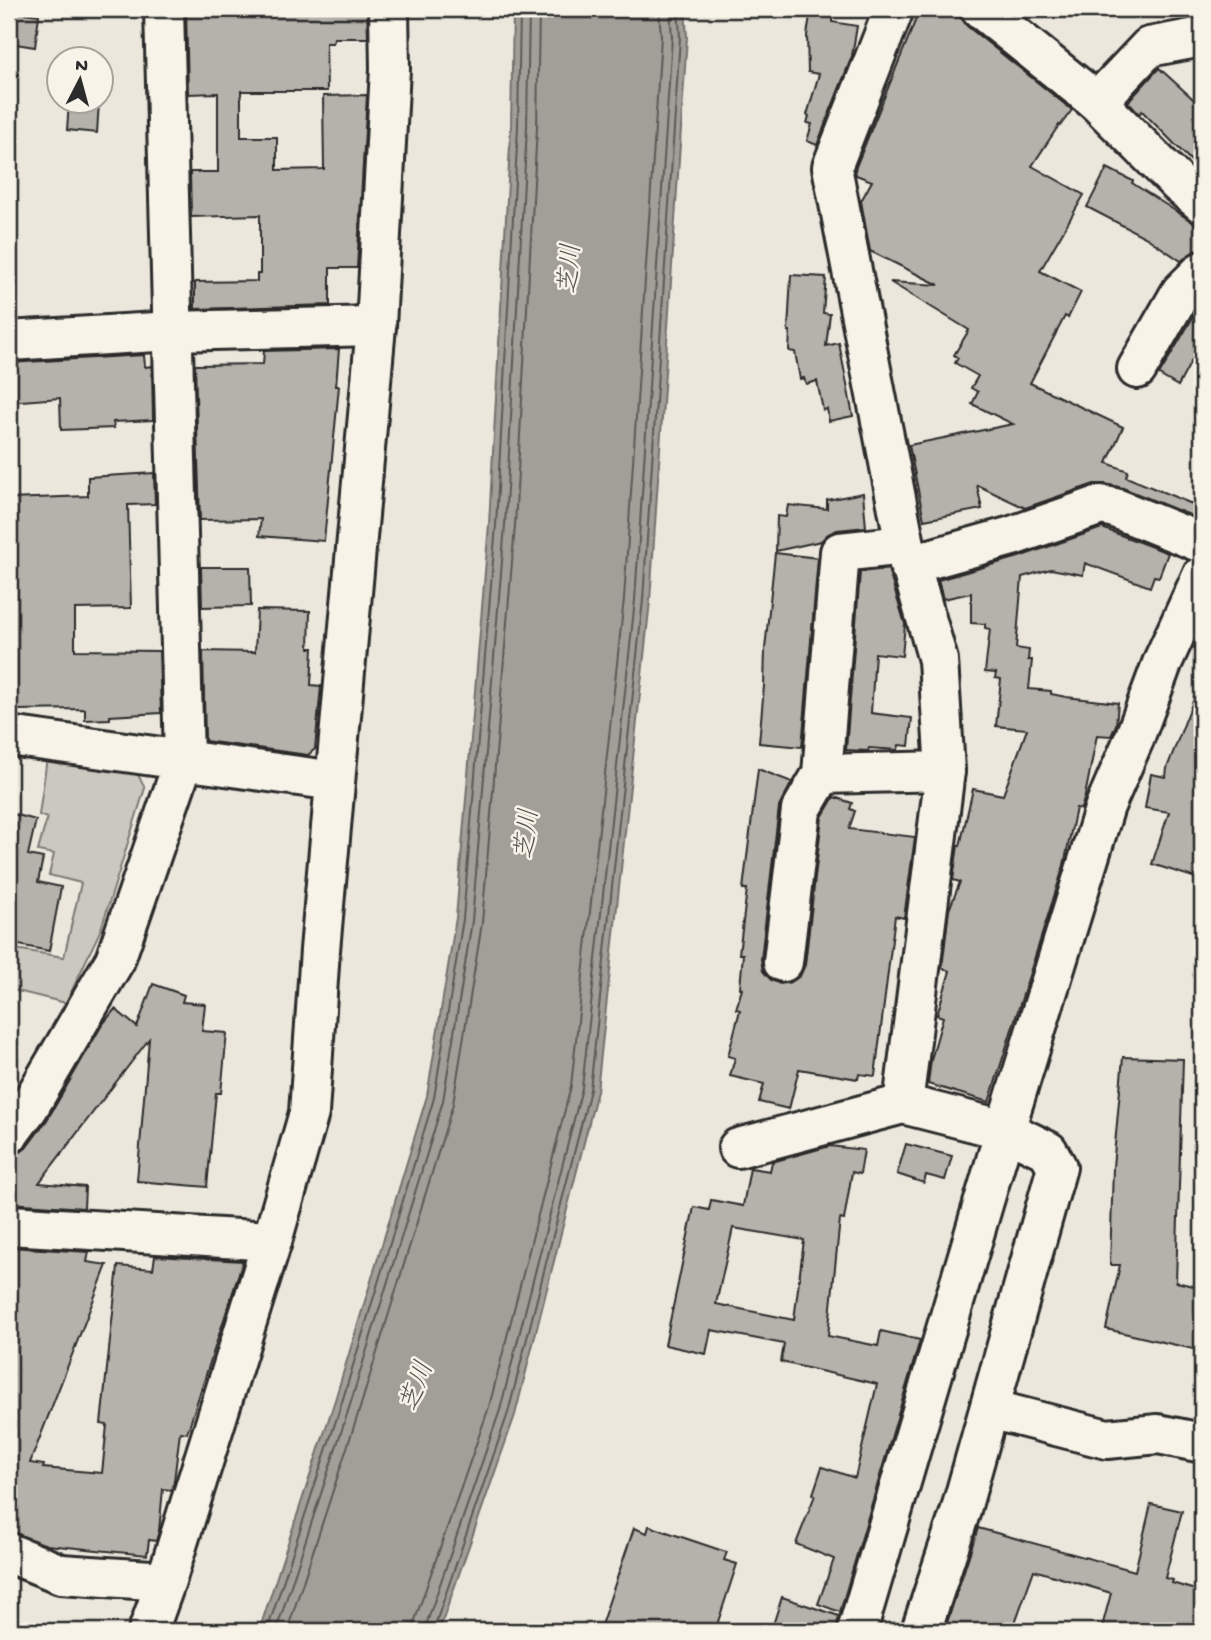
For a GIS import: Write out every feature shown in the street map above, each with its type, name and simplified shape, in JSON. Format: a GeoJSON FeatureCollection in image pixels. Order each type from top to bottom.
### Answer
{"type":"FeatureCollection","features":[{"type":"Feature","properties":{"kind":"street"},"geometry":{"type":"LineString","coordinates":[[9,1134],[29,1107],[115,960],[184,760],[164,9]]}},
{"type":"Feature","properties":{"kind":"street"},"geometry":{"type":"LineString","coordinates":[[148,1631],[272,1241],[309,1113],[335,780],[376,326],[390,69],[389,9]]}},
{"type":"Feature","properties":{"kind":"street"},"geometry":{"type":"LineString","coordinates":[[894,9],[832,167],[907,555],[938,660],[945,771],[903,1104]]}},
{"type":"Feature","properties":{"kind":"street"},"geometry":{"type":"LineString","coordinates":[[981,9],[1097,102],[1179,184],[1202,203]]}},
{"type":"Feature","properties":{"kind":"street"},"geometry":{"type":"LineString","coordinates":[[1097,102],[1149,47],[1202,37]]}},
{"type":"Feature","properties":{"kind":"street"},"geometry":{"type":"LineString","coordinates":[[1137,369],[1181,292],[1202,271]]}},
{"type":"Feature","properties":{"kind":"street"},"geometry":{"type":"LineString","coordinates":[[9,341],[173,331],[376,326]]}},
{"type":"Feature","properties":{"kind":"street"},"geometry":{"type":"LineString","coordinates":[[783,962],[801,810],[822,774],[840,551],[907,555],[1012,536],[1101,505],[1115,508],[1202,543]]}},
{"type":"Feature","properties":{"kind":"street"},"geometry":{"type":"LineString","coordinates":[[857,1631],[1005,1130],[1105,806],[1134,739],[1163,660],[1202,576]]}},
{"type":"Feature","properties":{"kind":"street"},"geometry":{"type":"LineString","coordinates":[[9,736],[335,780]]}},
{"type":"Feature","properties":{"kind":"street"},"geometry":{"type":"LineString","coordinates":[[822,774],[945,771]]}},
{"type":"Feature","properties":{"kind":"street"},"geometry":{"type":"LineString","coordinates":[[738,1148],[903,1104],[1005,1130],[1048,1151],[1057,1167],[960,1513],[920,1631]]}},
{"type":"Feature","properties":{"kind":"street"},"geometry":{"type":"LineString","coordinates":[[9,1225],[272,1241]]}},
{"type":"Feature","properties":{"kind":"street"},"geometry":{"type":"LineString","coordinates":[[990,1409],[1107,1439],[1158,1434],[1202,1443]]}},
{"type":"Feature","properties":{"kind":"street"},"geometry":{"type":"LineString","coordinates":[[9,1553],[61,1574],[166,1581]]}},
{"type":"Feature","properties":{"kind":"shaded area"},"geometry":{"type":"Polygon","coordinates":[[[47,758],[136,771],[145,788],[101,929],[66,1003],[9,989],[9,948],[64,957],[81,883],[49,875],[54,854],[38,851],[47,818],[39,815],[47,758]]]}},
{"type":"Feature","properties":{"kind":"water","name":"芝川"},"geometry":{"type":"Polygon","coordinates":[[[513,9],[685,9],[687,37],[650,601],[597,1091],[515,1415],[439,1631],[259,1631],[335,1400],[427,1096],[456,918],[489,524],[511,127],[513,9]]]}},
{"type":"Feature","properties":{"kind":"building"},"geometry":{"type":"Polygon","coordinates":[[[186,9],[367,9],[368,38],[334,38],[333,43],[326,43],[327,91],[241,91],[241,137],[277,137],[277,170],[324,169],[323,96],[367,95],[357,268],[330,268],[330,305],[195,309],[195,282],[257,281],[257,274],[260,274],[260,215],[191,217],[190,172],[218,172],[218,93],[188,94],[186,9]]]}},
{"type":"Feature","properties":{"kind":"building"},"geometry":{"type":"Polygon","coordinates":[[[811,9],[832,9],[832,22],[857,26],[852,56],[817,145],[807,141],[812,124],[807,123],[807,115],[819,74],[808,72],[807,35],[811,9]]]}},
{"type":"Feature","properties":{"kind":"building"},"geometry":{"type":"Polygon","coordinates":[[[920,9],[935,9],[961,18],[967,26],[1072,110],[1032,166],[1084,195],[1040,271],[1081,292],[1068,318],[1065,316],[1030,383],[1123,427],[1107,463],[1128,471],[1126,477],[1202,508],[1202,520],[1123,488],[1094,484],[1025,508],[977,485],[982,509],[924,520],[909,445],[1013,424],[972,404],[978,392],[971,388],[978,376],[955,363],[958,358],[954,355],[969,330],[890,282],[939,285],[870,251],[861,201],[872,181],[856,175],[855,169],[920,9]]]}},
{"type":"Feature","properties":{"kind":"building"},"geometry":{"type":"Polygon","coordinates":[[[9,11],[39,15],[35,47],[9,43],[9,11]]]}},
{"type":"Feature","properties":{"kind":"building"},"geometry":{"type":"Polygon","coordinates":[[[1159,68],[1202,107],[1202,172],[1142,111],[1139,114],[1128,102],[1159,68]]]}},
{"type":"Feature","properties":{"kind":"building"},"geometry":{"type":"Polygon","coordinates":[[[68,116],[98,116],[97,133],[67,130],[68,116]]]}},
{"type":"Feature","properties":{"kind":"building"},"geometry":{"type":"Polygon","coordinates":[[[1107,168],[1133,181],[1132,183],[1202,228],[1202,250],[1196,250],[1181,261],[1147,238],[1087,207],[1107,168]]]}},
{"type":"Feature","properties":{"kind":"building"},"geometry":{"type":"Polygon","coordinates":[[[791,275],[826,277],[823,313],[830,314],[826,346],[839,343],[853,416],[829,421],[827,409],[823,410],[817,381],[806,384],[804,378],[800,379],[795,352],[789,351],[791,275]]]}},
{"type":"Feature","properties":{"kind":"building"},"geometry":{"type":"Polygon","coordinates":[[[1202,302],[1202,341],[1178,386],[1159,375],[1202,302]]]}},
{"type":"Feature","properties":{"kind":"building"},"geometry":{"type":"Polygon","coordinates":[[[339,349],[336,386],[339,386],[324,541],[259,536],[261,519],[200,520],[195,365],[263,364],[264,351],[339,349]]]}},
{"type":"Feature","properties":{"kind":"building"},"geometry":{"type":"Polygon","coordinates":[[[144,355],[145,367],[152,366],[153,420],[113,422],[114,428],[61,430],[60,398],[9,402],[9,363],[144,355]]]}},
{"type":"Feature","properties":{"kind":"building"},"geometry":{"type":"Polygon","coordinates":[[[154,473],[155,504],[128,505],[131,608],[75,609],[75,650],[159,651],[161,713],[85,720],[85,709],[18,710],[18,707],[9,707],[9,499],[88,496],[88,477],[154,473]]]}},
{"type":"Feature","properties":{"kind":"building"},"geometry":{"type":"Polygon","coordinates":[[[863,493],[866,527],[837,530],[821,541],[776,551],[777,516],[786,517],[788,505],[827,509],[827,500],[863,493]]]}},
{"type":"Feature","properties":{"kind":"building"},"geometry":{"type":"Polygon","coordinates":[[[1102,528],[1168,553],[1159,577],[1154,576],[1150,587],[1085,563],[1083,575],[1051,569],[1022,577],[1016,648],[1029,650],[1028,660],[1032,660],[1029,689],[1051,691],[1051,694],[1066,697],[1118,703],[1116,725],[1111,736],[1097,735],[1085,796],[1081,809],[1076,808],[1064,865],[989,1102],[928,1084],[931,1060],[943,1017],[937,1015],[950,971],[942,968],[949,910],[960,882],[953,880],[958,845],[960,846],[973,789],[1003,795],[1027,729],[996,726],[1001,679],[995,678],[996,673],[985,672],[990,629],[985,628],[985,624],[971,623],[971,593],[943,599],[938,580],[1019,557],[1102,528]]]}},
{"type":"Feature","properties":{"kind":"building"},"geometry":{"type":"Polygon","coordinates":[[[775,553],[818,558],[802,747],[759,743],[775,553]]]}},
{"type":"Feature","properties":{"kind":"building"},"geometry":{"type":"Polygon","coordinates":[[[201,567],[250,567],[251,606],[202,607],[201,567]]]}},
{"type":"Feature","properties":{"kind":"building"},"geometry":{"type":"Polygon","coordinates":[[[888,569],[905,624],[902,656],[875,653],[871,713],[912,718],[909,746],[899,745],[898,750],[846,750],[860,572],[888,569]]]}},
{"type":"Feature","properties":{"kind":"building"},"geometry":{"type":"Polygon","coordinates":[[[257,610],[310,611],[309,648],[313,648],[311,685],[321,686],[315,749],[308,755],[205,741],[203,651],[255,652],[257,610]]]}},
{"type":"Feature","properties":{"kind":"building"},"geometry":{"type":"Polygon","coordinates":[[[1200,683],[1202,880],[1152,864],[1169,812],[1145,808],[1151,774],[1166,777],[1167,768],[1200,683]]]}},
{"type":"Feature","properties":{"kind":"building"},"geometry":{"type":"Polygon","coordinates":[[[758,769],[792,782],[779,807],[761,959],[763,971],[771,980],[780,984],[791,982],[800,976],[805,965],[822,817],[834,797],[852,803],[850,809],[855,811],[849,829],[915,837],[904,918],[895,916],[875,1076],[859,1074],[858,1079],[799,1069],[789,1109],[759,1102],[764,1084],[730,1076],[735,1058],[728,1056],[740,1010],[736,1009],[742,989],[743,954],[739,954],[747,889],[743,889],[758,769]]]}},
{"type":"Feature","properties":{"kind":"building"},"geometry":{"type":"Polygon","coordinates":[[[9,813],[36,820],[28,855],[43,858],[38,882],[61,887],[49,951],[9,943],[9,813]]]}},
{"type":"Feature","properties":{"kind":"building"},"geometry":{"type":"Polygon","coordinates":[[[153,984],[184,995],[182,1002],[205,1004],[202,1031],[227,1033],[221,1093],[216,1093],[207,1187],[137,1181],[149,1039],[39,1183],[85,1187],[84,1208],[9,1203],[9,1155],[18,1154],[26,1148],[47,1120],[102,1025],[115,1009],[137,1027],[153,984]]]}},
{"type":"Feature","properties":{"kind":"building"},"geometry":{"type":"Polygon","coordinates":[[[1123,1057],[1183,1059],[1176,1282],[1202,1288],[1202,1351],[1106,1329],[1120,1265],[1110,1265],[1113,1167],[1123,1057]]]}},
{"type":"Feature","properties":{"kind":"building"},"geometry":{"type":"Polygon","coordinates":[[[906,1144],[952,1156],[945,1180],[926,1175],[924,1183],[897,1174],[906,1144]]]}},
{"type":"Feature","properties":{"kind":"building"},"geometry":{"type":"Polygon","coordinates":[[[830,1146],[864,1150],[860,1174],[852,1172],[844,1220],[840,1219],[828,1336],[878,1346],[881,1331],[920,1340],[840,1612],[818,1604],[834,1559],[796,1544],[815,1495],[813,1494],[822,1467],[855,1478],[877,1384],[781,1362],[784,1344],[711,1330],[706,1354],[665,1345],[694,1207],[709,1210],[711,1200],[743,1206],[750,1168],[770,1171],[772,1162],[830,1146]],[[733,1228],[716,1304],[794,1320],[804,1240],[733,1228]]]}},
{"type":"Feature","properties":{"kind":"building"},"geometry":{"type":"Polygon","coordinates":[[[9,1247],[89,1252],[87,1262],[107,1265],[30,1463],[44,1465],[43,1468],[102,1473],[107,1425],[101,1424],[118,1266],[153,1269],[155,1256],[243,1261],[187,1433],[180,1432],[172,1490],[163,1489],[159,1531],[156,1541],[149,1540],[147,1555],[47,1545],[9,1532],[9,1247]]]}},
{"type":"Feature","properties":{"kind":"building"},"geometry":{"type":"Polygon","coordinates":[[[1151,1504],[1182,1511],[1165,1578],[1173,1580],[1172,1583],[1202,1592],[1202,1631],[1101,1631],[1111,1593],[1034,1570],[1012,1631],[963,1631],[946,1626],[978,1528],[1135,1571],[1151,1504]]]}},
{"type":"Feature","properties":{"kind":"building"},"geometry":{"type":"Polygon","coordinates":[[[649,1526],[727,1552],[724,1560],[737,1564],[715,1631],[599,1631],[634,1528],[647,1533],[649,1526]]]}},
{"type":"Feature","properties":{"kind":"building"},"geometry":{"type":"Polygon","coordinates":[[[782,1597],[839,1616],[836,1631],[771,1631],[782,1597]]]}}]}
